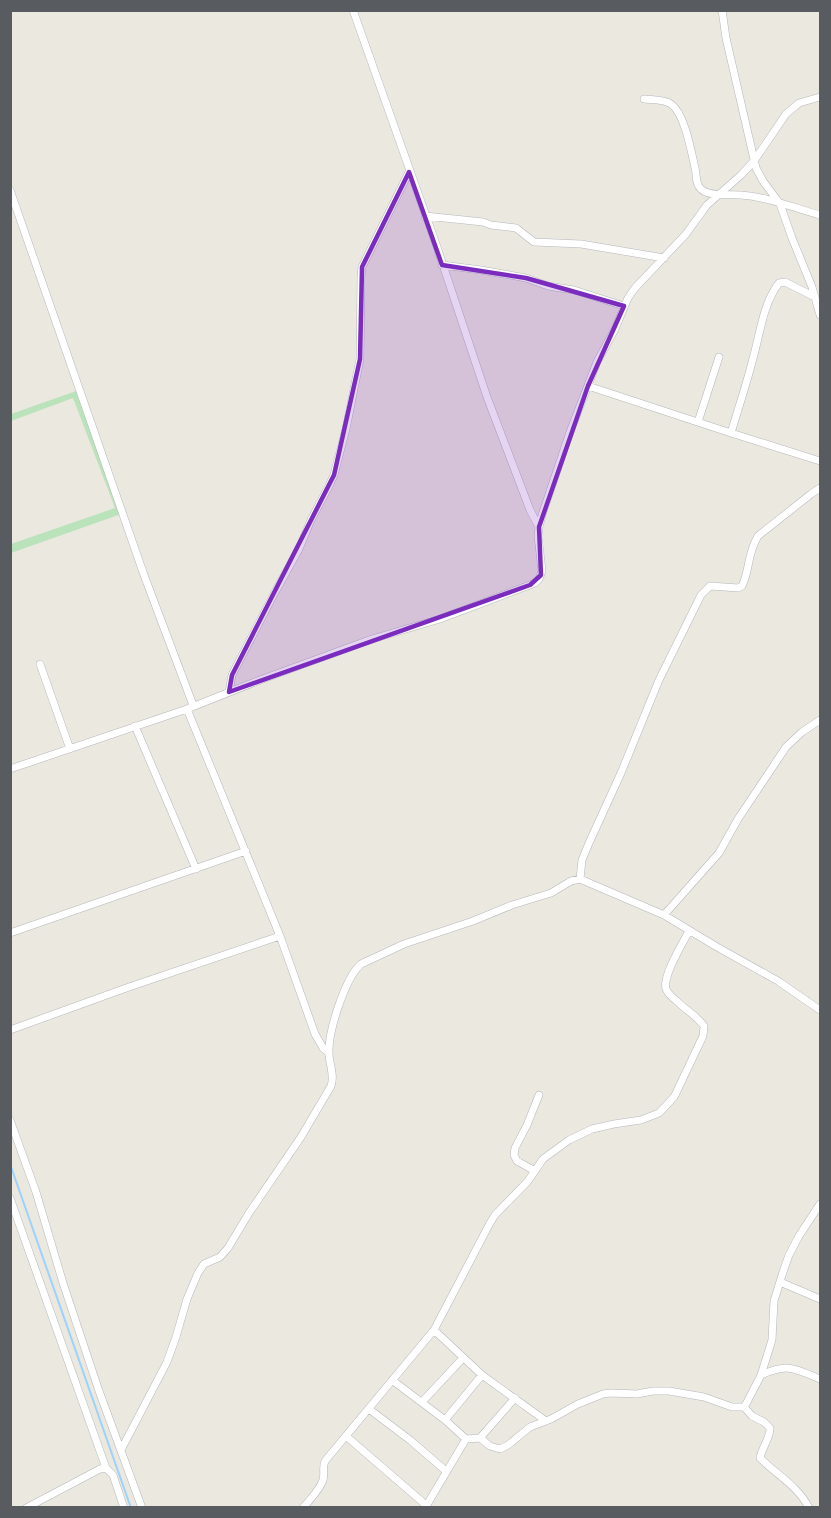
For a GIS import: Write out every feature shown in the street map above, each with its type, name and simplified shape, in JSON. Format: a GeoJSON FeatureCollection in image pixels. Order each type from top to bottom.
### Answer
{"type":"FeatureCollection","features":[{"type":"Feature","properties":{"kind":"street"},"geometry":{"type":"LineString","coordinates":[[353,10],[487,397],[530,510],[539,527]]}},
{"type":"Feature","properties":{"kind":"street"},"geometry":{"type":"LineString","coordinates":[[722,10],[726,38],[754,161],[763,181],[780,204],[820,315]]}},
{"type":"Feature","properties":{"kind":"street"},"geometry":{"type":"LineString","coordinates":[[10,769],[190,707],[372,639],[440,619],[535,583],[542,571],[538,546],[539,527],[561,458],[597,362],[615,329],[624,306],[635,288],[686,234],[707,205],[741,176],[754,161],[793,107],[820,97]]}},
{"type":"Feature","properties":{"kind":"street"},"geometry":{"type":"LineString","coordinates":[[644,99],[665,101],[676,110],[686,134],[698,186],[705,193],[757,196],[820,215]]}},
{"type":"Feature","properties":{"kind":"street"},"geometry":{"type":"LineString","coordinates":[[229,692],[232,675],[299,549],[334,475],[360,363],[362,267],[409,172]]}},
{"type":"Feature","properties":{"kind":"street"},"geometry":{"type":"LineString","coordinates":[[10,190],[190,707],[280,936],[315,1034],[323,1048],[329,1053]]}},
{"type":"Feature","properties":{"kind":"street"},"geometry":{"type":"LineString","coordinates":[[425,216],[516,228],[534,242],[581,244],[664,258]]}},
{"type":"Feature","properties":{"kind":"street"},"geometry":{"type":"LineString","coordinates":[[442,265],[526,278],[624,306]]}},
{"type":"Feature","properties":{"kind":"street"},"geometry":{"type":"LineString","coordinates":[[731,433],[753,360],[764,313],[774,289],[779,283],[785,282],[815,297]]}},
{"type":"Feature","properties":{"kind":"street"},"geometry":{"type":"LineString","coordinates":[[698,422],[719,357]]}},
{"type":"Feature","properties":{"kind":"street"},"geometry":{"type":"LineString","coordinates":[[588,386],[820,461]]}},
{"type":"Feature","properties":{"kind":"street"},"geometry":{"type":"LineString","coordinates":[[580,879],[582,860],[589,843],[659,680],[701,595],[710,586],[738,588],[742,586],[749,555],[758,536],[820,488]]}},
{"type":"Feature","properties":{"kind":"street"},"geometry":{"type":"LineString","coordinates":[[40,664],[70,749]]}},
{"type":"Feature","properties":{"kind":"street"},"geometry":{"type":"LineString","coordinates":[[664,915],[719,853],[738,819],[786,747],[801,732],[820,720]]}},
{"type":"Feature","properties":{"kind":"street"},"geometry":{"type":"LineString","coordinates":[[135,726],[196,869]]}},
{"type":"Feature","properties":{"kind":"street"},"geometry":{"type":"LineString","coordinates":[[10,933],[246,851]]}},
{"type":"Feature","properties":{"kind":"street"},"geometry":{"type":"LineString","coordinates":[[121,1450],[167,1362],[187,1299],[198,1273],[204,1264],[220,1257],[228,1248],[301,1137],[331,1086],[333,1077],[329,1053],[339,1004],[353,974],[361,964],[404,944],[473,921],[512,904],[551,893],[571,881],[580,879],[664,915],[717,948],[778,981],[820,1010]]}},
{"type":"Feature","properties":{"kind":"street"},"geometry":{"type":"LineString","coordinates":[[303,1508],[323,1482],[325,1461],[434,1330],[490,1223],[522,1188],[543,1159],[569,1140],[592,1129],[650,1118],[659,1113],[674,1097],[704,1031],[704,1026],[700,1021],[670,995],[666,987],[669,971],[689,931]]}},
{"type":"Feature","properties":{"kind":"street"},"geometry":{"type":"LineString","coordinates":[[10,1030],[280,936]]}},
{"type":"Feature","properties":{"kind":"street"},"geometry":{"type":"LineString","coordinates":[[535,1171],[517,1161],[514,1155],[539,1095]]}},
{"type":"Feature","properties":{"kind":"street"},"geometry":{"type":"LineString","coordinates":[[10,1120],[36,1192],[99,1391],[142,1508]]}},
{"type":"Feature","properties":{"kind":"street"},"geometry":{"type":"LineString","coordinates":[[10,1198],[106,1468],[113,1475],[124,1508]]}},
{"type":"Feature","properties":{"kind":"street"},"geometry":{"type":"LineString","coordinates":[[744,1407],[761,1375],[772,1340],[774,1300],[780,1282],[794,1246],[820,1204]]}},
{"type":"Feature","properties":{"kind":"street"},"geometry":{"type":"LineString","coordinates":[[780,1282],[820,1299]]}},
{"type":"Feature","properties":{"kind":"street"},"geometry":{"type":"LineString","coordinates":[[434,1330],[482,1375],[546,1421]]}},
{"type":"Feature","properties":{"kind":"street"},"geometry":{"type":"LineString","coordinates":[[422,1402],[463,1358]]}},
{"type":"Feature","properties":{"kind":"street"},"geometry":{"type":"LineString","coordinates":[[761,1375],[787,1367],[820,1378]]}},
{"type":"Feature","properties":{"kind":"street"},"geometry":{"type":"LineString","coordinates":[[444,1420],[482,1375]]}},
{"type":"Feature","properties":{"kind":"street"},"geometry":{"type":"LineString","coordinates":[[392,1380],[466,1439],[480,1438],[490,1446],[500,1449],[530,1426],[546,1421],[590,1398],[611,1393],[638,1394],[669,1391],[704,1397],[732,1407],[744,1407],[752,1416],[770,1428],[760,1458],[797,1489],[809,1508]]}},
{"type":"Feature","properties":{"kind":"street"},"geometry":{"type":"LineString","coordinates":[[480,1438],[515,1398]]}},
{"type":"Feature","properties":{"kind":"street"},"geometry":{"type":"LineString","coordinates":[[369,1408],[446,1471]]}},
{"type":"Feature","properties":{"kind":"street"},"geometry":{"type":"LineString","coordinates":[[346,1436],[426,1506],[466,1439]]}},
{"type":"Feature","properties":{"kind":"street"},"geometry":{"type":"LineString","coordinates":[[26,1508],[106,1468]]}},
{"type":"Feature","properties":{"kind":"highlighted area"},"geometry":{"type":"Polygon","coordinates":[[[409,172],[442,265],[526,278],[624,306],[588,386],[539,527],[541,575],[530,585],[229,692],[232,675],[334,475],[360,359],[362,267],[409,172]]]}},
{"type":"Feature","properties":{"kind":"green space"},"geometry":{"type":"Polygon","coordinates":[[[79,390],[124,513],[11,553],[11,544],[115,508],[73,398],[11,421],[11,414],[79,390]]]}},
{"type":"Feature","properties":{"kind":"waterway"},"geometry":{"type":"LineString","coordinates":[[10,1164],[131,1508]]}}]}
